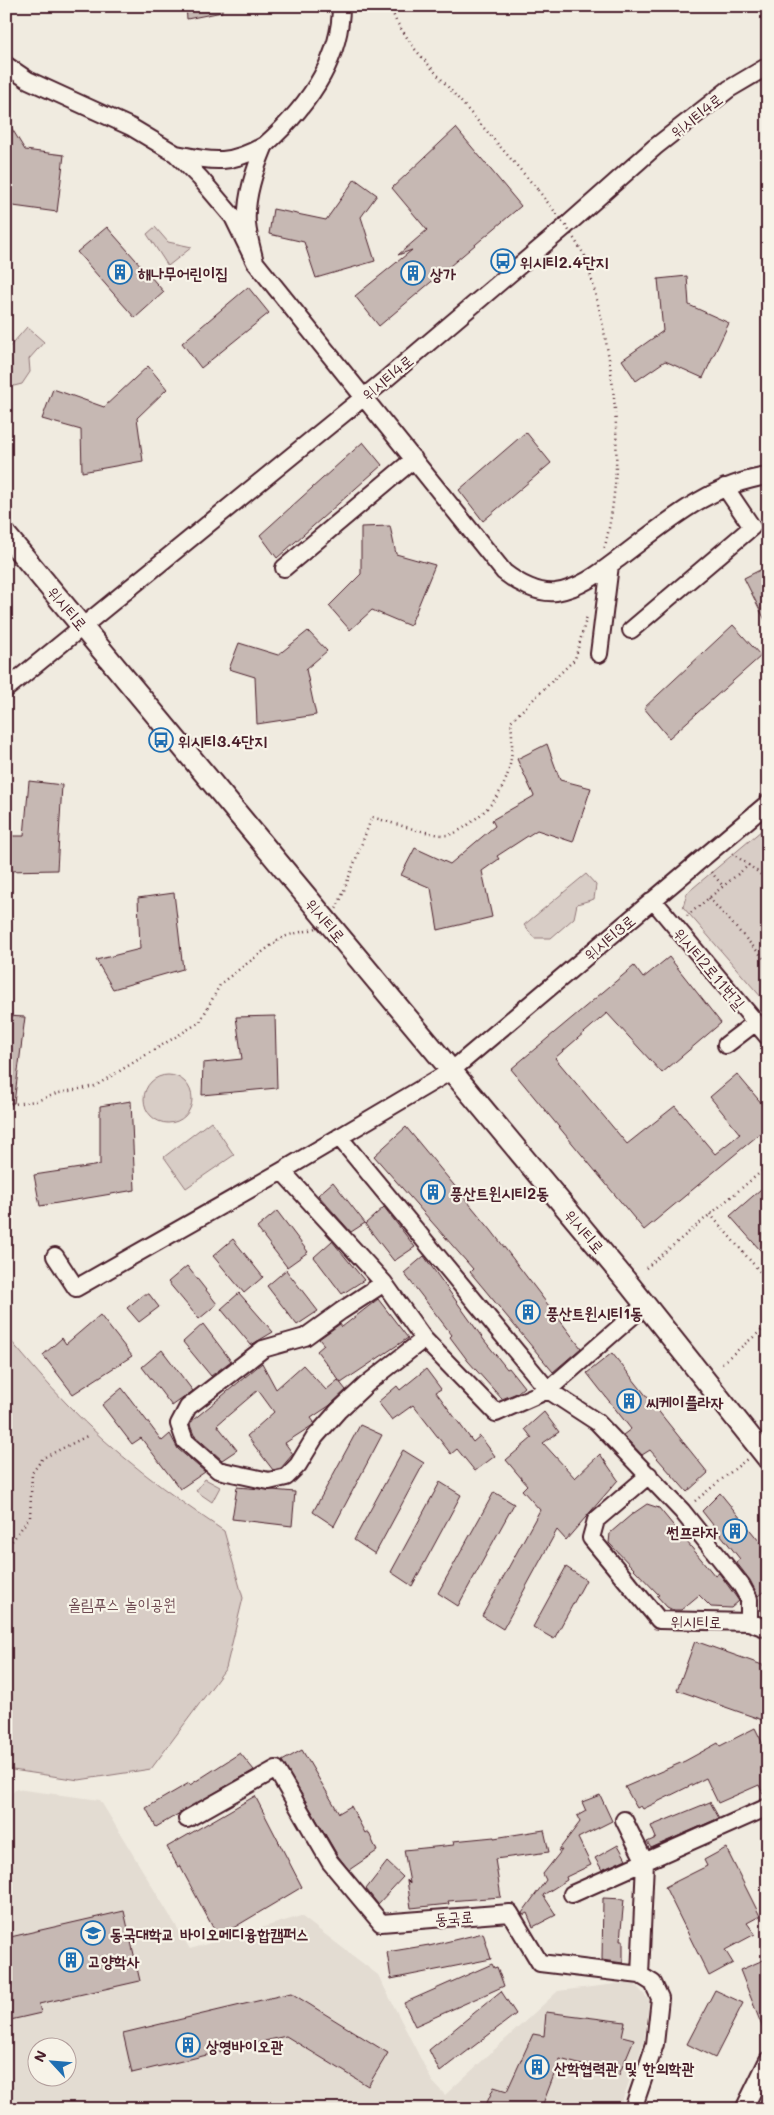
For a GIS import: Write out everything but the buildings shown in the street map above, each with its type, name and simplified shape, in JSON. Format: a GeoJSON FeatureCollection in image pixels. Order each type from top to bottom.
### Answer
{"type":"FeatureCollection","features":[{"type":"Feature","properties":{"kind":"main road","name":"위시티로"},"geometry":{"type":"LineString","coordinates":[[6,535],[452,1071],[645,1305],[764,1454]]}},
{"type":"Feature","properties":{"kind":"street"},"geometry":{"type":"LineString","coordinates":[[176,154],[204,160],[224,161],[234,159],[265,145],[295,117],[316,87],[335,44],[341,6]]}},
{"type":"Feature","properties":{"kind":"street"},"geometry":{"type":"LineString","coordinates":[[6,65],[28,80],[131,126],[176,154],[200,178],[232,217],[255,262],[504,572],[515,580],[542,591],[556,592],[585,583],[691,505],[724,487],[768,476]]}},
{"type":"Feature","properties":{"kind":"street","name":"위시티4로"},"geometry":{"type":"LineString","coordinates":[[6,689],[364,397],[662,142],[729,89],[768,66]]}},
{"type":"Feature","properties":{"kind":"street"},"geometry":{"type":"LineString","coordinates":[[255,262],[246,213],[251,186],[265,145]]}},
{"type":"Feature","properties":{"kind":"street"},"geometry":{"type":"LineString","coordinates":[[284,568],[414,459]]}},
{"type":"Feature","properties":{"kind":"street"},"geometry":{"type":"LineString","coordinates":[[631,630],[752,527],[724,487]]}},
{"type":"Feature","properties":{"kind":"street"},"geometry":{"type":"LineString","coordinates":[[599,654],[604,569]]}},
{"type":"Feature","properties":{"kind":"street","name":"위시티3로"},"geometry":{"type":"LineString","coordinates":[[54,1256],[76,1288],[282,1171],[452,1071],[768,803]]}},
{"type":"Feature","properties":{"kind":"street","name":"위시티2로11번길"},"geometry":{"type":"LineString","coordinates":[[653,900],[768,1037]]}},
{"type":"Feature","properties":{"kind":"street"},"geometry":{"type":"LineString","coordinates":[[726,1045],[756,1022]]}},
{"type":"Feature","properties":{"kind":"street"},"geometry":{"type":"LineString","coordinates":[[339,1137],[548,1390],[597,1422],[682,1511],[741,1584],[749,1599],[749,1622]]}},
{"type":"Feature","properties":{"kind":"street"},"geometry":{"type":"LineString","coordinates":[[282,1171],[384,1283],[424,1339],[496,1413],[548,1390],[645,1305]]}},
{"type":"Feature","properties":{"kind":"street"},"geometry":{"type":"LineString","coordinates":[[384,1283],[340,1310],[305,1337],[263,1349],[188,1407],[179,1424],[185,1440],[218,1470],[269,1481],[286,1477],[298,1465],[314,1437],[338,1411],[368,1383],[424,1339]]}},
{"type":"Feature","properties":{"kind":"street","name":"위시티로"},"geometry":{"type":"LineString","coordinates":[[649,1475],[596,1520],[591,1538],[659,1620],[749,1622],[768,1629]]}},
{"type":"Feature","properties":{"kind":"street","name":"동국로"},"geometry":{"type":"LineString","coordinates":[[187,1819],[276,1769],[330,1862],[382,1923],[510,1912],[540,1963],[640,1975]]}},
{"type":"Feature","properties":{"kind":"street"},"geometry":{"type":"LineString","coordinates":[[572,1894],[768,1807]]}},
{"type":"Feature","properties":{"kind":"street"},"geometry":{"type":"LineString","coordinates":[[624,1820],[645,1862],[640,1975],[653,1984],[660,1998],[655,2044],[633,2109]]}},
{"type":"Feature","properties":{"kind":"street"},"geometry":{"type":"LineString","coordinates":[[744,2109],[768,2061]]}},
{"type":"Feature","properties":{"kind":"path"},"geometry":{"type":"LineString","coordinates":[[390,6],[396,21],[414,48],[516,163],[566,226],[585,256],[600,305],[613,379],[617,457],[604,569]]}},
{"type":"Feature","properties":{"kind":"path"},"geometry":{"type":"LineString","coordinates":[[6,1105],[96,1086],[200,1022],[221,983],[277,941],[286,935],[320,928],[334,916],[372,818],[447,835],[468,826],[487,810],[500,791],[510,770],[513,747],[510,721],[575,660],[588,608]]}},
{"type":"Feature","properties":{"kind":"path"},"geometry":{"type":"LineString","coordinates":[[730,852],[749,865],[768,882]]}},
{"type":"Feature","properties":{"kind":"path"},"geometry":{"type":"LineString","coordinates":[[684,919],[749,865]]}},
{"type":"Feature","properties":{"kind":"path"},"geometry":{"type":"LineString","coordinates":[[709,869],[723,886]]}},
{"type":"Feature","properties":{"kind":"path"},"geometry":{"type":"LineString","coordinates":[[709,898],[768,963]]}},
{"type":"Feature","properties":{"kind":"path"},"geometry":{"type":"LineString","coordinates":[[646,1268],[768,1166]]}},
{"type":"Feature","properties":{"kind":"path"},"geometry":{"type":"LineString","coordinates":[[710,1214],[768,1282]]}},
{"type":"Feature","properties":{"kind":"path"},"geometry":{"type":"LineString","coordinates":[[722,1364],[768,1325]]}},
{"type":"Feature","properties":{"kind":"path"},"geometry":{"type":"LineString","coordinates":[[6,1549],[30,1517],[32,1473],[44,1458],[89,1435]]}},
{"type":"Feature","properties":{"kind":"path"},"geometry":{"type":"LineString","coordinates":[[682,1511],[764,1454]]}},
{"type":"Feature","properties":{"kind":"shaded area","name":"동국대학교 바이오메디융합캠퍼스"},"geometry":{"type":"Polygon","coordinates":[[[16,1789],[100,1800],[190,1949],[301,1916],[378,1975],[432,2081],[445,2095],[558,1991],[633,1982],[649,2000],[644,2042],[619,2109],[6,2109],[6,1800],[16,1789]]]}},
{"type":"Feature","properties":{"kind":"green space"},"geometry":{"type":"Polygon","coordinates":[[[155,227],[168,242],[192,247],[168,266],[147,234],[155,227]]]}},
{"type":"Feature","properties":{"kind":"green space"},"geometry":{"type":"Polygon","coordinates":[[[27,327],[44,342],[29,359],[30,372],[22,384],[10,387],[6,385],[6,351],[27,327]]]}},
{"type":"Feature","properties":{"kind":"green space"},"geometry":{"type":"Polygon","coordinates":[[[768,825],[768,1005],[683,907],[687,893],[768,825]]]}},
{"type":"Feature","properties":{"kind":"green space"},"geometry":{"type":"Polygon","coordinates":[[[586,874],[596,885],[594,899],[577,904],[574,918],[551,938],[534,938],[524,925],[586,874]]]}},
{"type":"Feature","properties":{"kind":"green space"},"geometry":{"type":"Polygon","coordinates":[[[163,1075],[173,1075],[185,1082],[192,1094],[192,1104],[185,1116],[173,1123],[163,1123],[155,1119],[148,1112],[144,1104],[144,1094],[148,1086],[155,1079],[163,1075]]]}},
{"type":"Feature","properties":{"kind":"green space"},"geometry":{"type":"Polygon","coordinates":[[[211,1121],[234,1155],[186,1188],[164,1157],[211,1121]]]}},
{"type":"Feature","properties":{"kind":"green space","name":"올림푸스 놀이공원"},"geometry":{"type":"Polygon","coordinates":[[[11,1341],[38,1373],[85,1422],[122,1456],[224,1531],[243,1598],[226,1668],[151,1769],[79,1780],[6,1769],[6,1345],[11,1341]]]}},
{"type":"Feature","properties":{"kind":"green space"},"geometry":{"type":"Polygon","coordinates":[[[205,1479],[220,1487],[212,1502],[196,1491],[205,1479]]]}},
{"type":"Feature","properties":{"kind":"place","name":"위시티2.4단지"},"geometry":{"type":"Point","coordinates":[503,261]}},
{"type":"Feature","properties":{"kind":"place","name":"해나무어린이집"},"geometry":{"type":"Point","coordinates":[120,272]}},
{"type":"Feature","properties":{"kind":"place","name":"상가"},"geometry":{"type":"Point","coordinates":[413,273]}},
{"type":"Feature","properties":{"kind":"place","name":"위시티3.4단지"},"geometry":{"type":"Point","coordinates":[161,740]}},
{"type":"Feature","properties":{"kind":"place","name":"풍산트윈시티2동"},"geometry":{"type":"Point","coordinates":[433,1192]}},
{"type":"Feature","properties":{"kind":"place","name":"풍산트윈시티1동"},"geometry":{"type":"Point","coordinates":[528,1312]}},
{"type":"Feature","properties":{"kind":"place","name":"씨케이플라자"},"geometry":{"type":"Point","coordinates":[629,1401]}},
{"type":"Feature","properties":{"kind":"place","name":"썬프라자"},"geometry":{"type":"Point","coordinates":[735,1531]}},
{"type":"Feature","properties":{"kind":"place","name":"동국대학교 바이오메디융합캠퍼스"},"geometry":{"type":"Point","coordinates":[93,1933]}},
{"type":"Feature","properties":{"kind":"place","name":"고양학사"},"geometry":{"type":"Point","coordinates":[71,1960]}},
{"type":"Feature","properties":{"kind":"place","name":"상영바이오관"},"geometry":{"type":"Point","coordinates":[188,2045]}},
{"type":"Feature","properties":{"kind":"place","name":"산학협력관 및 한의학관"},"geometry":{"type":"Point","coordinates":[537,2067]}}]}
